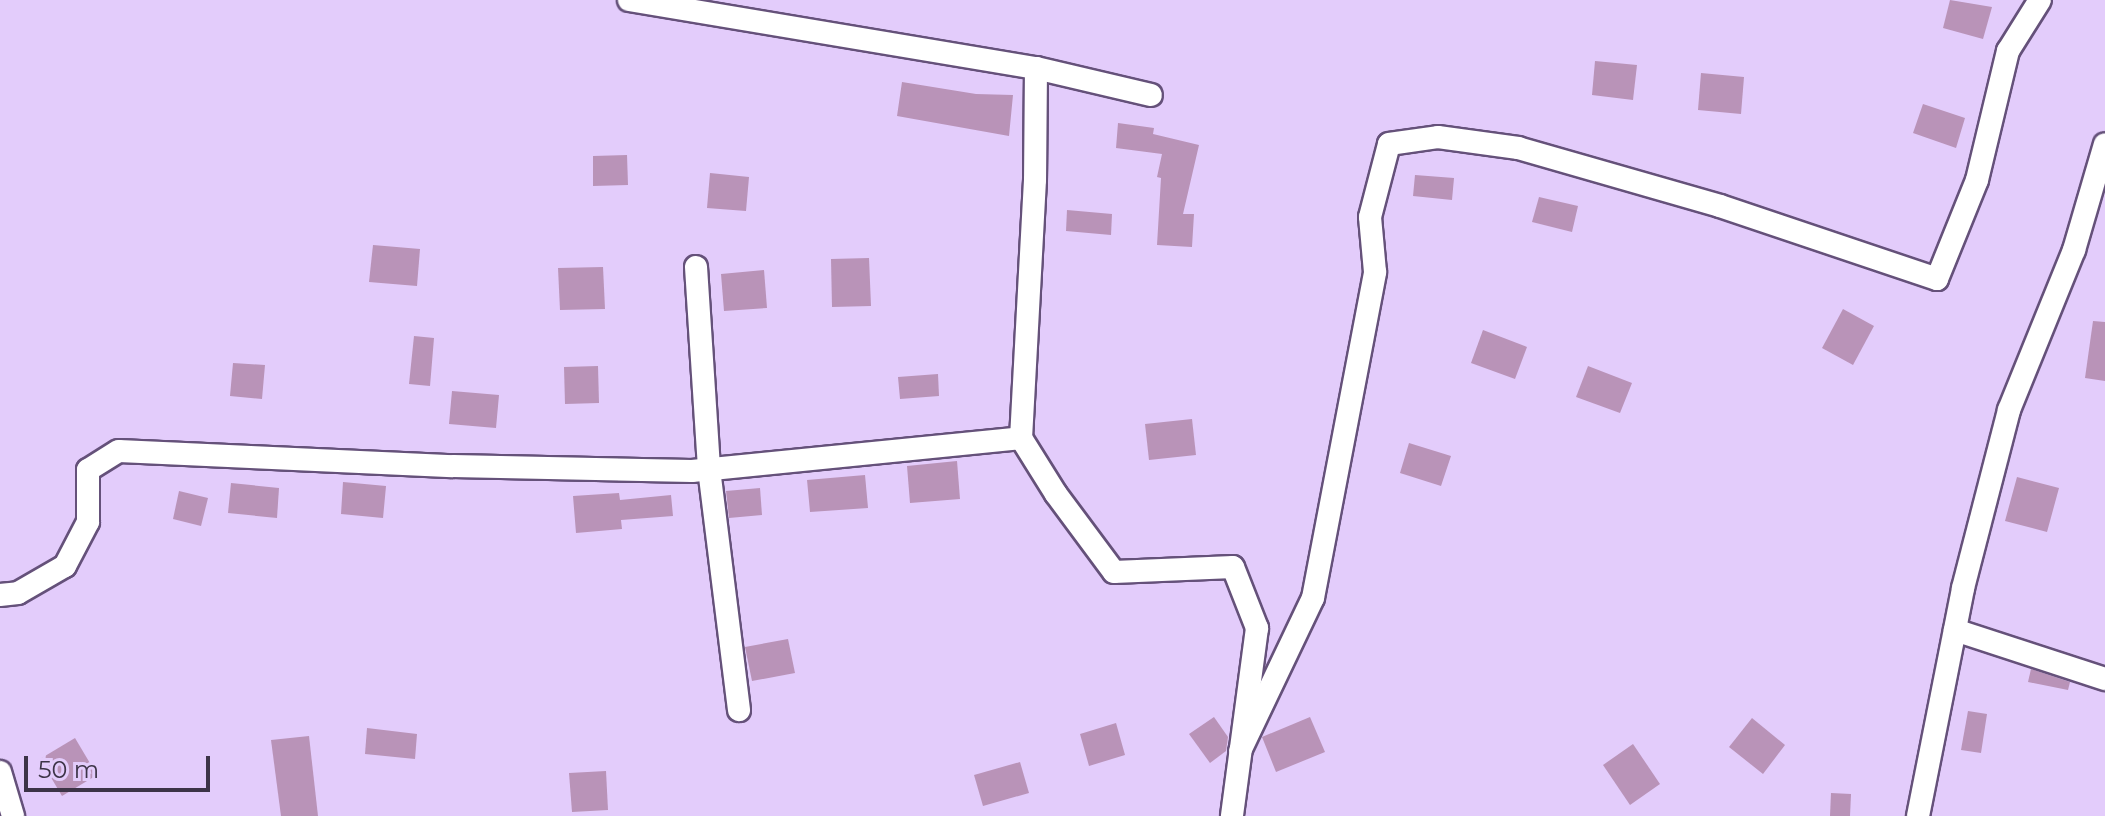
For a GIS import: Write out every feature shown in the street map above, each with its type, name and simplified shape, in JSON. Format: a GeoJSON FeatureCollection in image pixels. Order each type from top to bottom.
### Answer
{"type":"FeatureCollection","features":[{"type":"Feature","properties":{"kind":"street"},"geometry":{"type":"LineString","coordinates":[[629,0],[1036,68],[1151,95]]}},
{"type":"Feature","properties":{"kind":"street"},"geometry":{"type":"LineString","coordinates":[[1240,751],[1313,598],[1375,272],[1370,217],[1389,144],[1438,137],[1518,148],[1720,206],[1937,279],[1977,180],[2008,51],[2040,0]]}},
{"type":"Feature","properties":{"kind":"street"},"geometry":{"type":"LineString","coordinates":[[1036,68],[1035,180],[1021,438],[1114,572],[1233,567],[1257,628],[1232,816]]}},
{"type":"Feature","properties":{"kind":"street"},"geometry":{"type":"LineString","coordinates":[[1918,816],[1955,630],[2009,410],[2096,204],[2105,144]]}},
{"type":"Feature","properties":{"kind":"street"},"geometry":{"type":"LineString","coordinates":[[696,267],[709,469],[739,710]]}},
{"type":"Feature","properties":{"kind":"street"},"geometry":{"type":"LineString","coordinates":[[0,595],[18,593],[65,566],[88,522],[88,470],[119,451],[453,466],[709,469],[1021,438]]}},
{"type":"Feature","properties":{"kind":"street"},"geometry":{"type":"LineString","coordinates":[[1955,630],[2105,679]]}},
{"type":"Feature","properties":{"kind":"street"},"geometry":{"type":"LineString","coordinates":[[0,772],[13,816]]}},
{"type":"Feature","properties":{"kind":"building"},"geometry":{"type":"Polygon","coordinates":[[[1950,0],[1992,7],[1983,39],[1943,28],[1950,0]]]}},
{"type":"Feature","properties":{"kind":"building"},"geometry":{"type":"Polygon","coordinates":[[[1595,61],[1637,65],[1633,100],[1592,95],[1595,61]]]}},
{"type":"Feature","properties":{"kind":"building"},"geometry":{"type":"Polygon","coordinates":[[[1701,73],[1744,77],[1741,114],[1698,110],[1701,73]]]}},
{"type":"Feature","properties":{"kind":"building"},"geometry":{"type":"Polygon","coordinates":[[[902,82],[976,94],[1013,95],[1009,136],[897,116],[902,82]]]}},
{"type":"Feature","properties":{"kind":"building"},"geometry":{"type":"Polygon","coordinates":[[[1923,104],[1965,118],[1956,148],[1913,133],[1923,104]]]}},
{"type":"Feature","properties":{"kind":"building"},"geometry":{"type":"Polygon","coordinates":[[[1118,123],[1154,128],[1153,134],[1199,145],[1183,214],[1194,214],[1192,247],[1157,245],[1161,178],[1157,177],[1162,154],[1116,148],[1118,123]]]}},
{"type":"Feature","properties":{"kind":"building"},"geometry":{"type":"Polygon","coordinates":[[[627,155],[628,185],[593,186],[593,156],[627,155]]]}},
{"type":"Feature","properties":{"kind":"building"},"geometry":{"type":"Polygon","coordinates":[[[710,173],[749,177],[746,211],[707,208],[710,173]]]}},
{"type":"Feature","properties":{"kind":"building"},"geometry":{"type":"Polygon","coordinates":[[[1415,175],[1454,178],[1452,200],[1413,196],[1415,175]]]}},
{"type":"Feature","properties":{"kind":"building"},"geometry":{"type":"Polygon","coordinates":[[[1539,197],[1578,206],[1572,232],[1532,222],[1539,197]]]}},
{"type":"Feature","properties":{"kind":"building"},"geometry":{"type":"Polygon","coordinates":[[[1067,210],[1112,214],[1111,235],[1066,231],[1067,210]]]}},
{"type":"Feature","properties":{"kind":"building"},"geometry":{"type":"Polygon","coordinates":[[[373,245],[420,249],[417,286],[369,282],[373,245]]]}},
{"type":"Feature","properties":{"kind":"building"},"geometry":{"type":"Polygon","coordinates":[[[869,258],[871,306],[832,307],[831,259],[869,258]]]}},
{"type":"Feature","properties":{"kind":"building"},"geometry":{"type":"Polygon","coordinates":[[[603,267],[605,309],[560,310],[558,268],[603,267]]]}},
{"type":"Feature","properties":{"kind":"building"},"geometry":{"type":"Polygon","coordinates":[[[764,270],[767,308],[724,311],[721,274],[764,270]]]}},
{"type":"Feature","properties":{"kind":"building"},"geometry":{"type":"Polygon","coordinates":[[[1843,309],[1874,326],[1853,365],[1822,348],[1843,309]]]}},
{"type":"Feature","properties":{"kind":"building"},"geometry":{"type":"Polygon","coordinates":[[[2093,321],[2105,322],[2105,381],[2085,378],[2093,321]]]}},
{"type":"Feature","properties":{"kind":"building"},"geometry":{"type":"Polygon","coordinates":[[[1483,330],[1527,347],[1515,379],[1471,363],[1483,330]]]}},
{"type":"Feature","properties":{"kind":"building"},"geometry":{"type":"Polygon","coordinates":[[[414,336],[434,338],[430,386],[409,384],[414,336]]]}},
{"type":"Feature","properties":{"kind":"building"},"geometry":{"type":"Polygon","coordinates":[[[233,363],[265,365],[262,399],[230,396],[233,363]]]}},
{"type":"Feature","properties":{"kind":"building"},"geometry":{"type":"Polygon","coordinates":[[[598,366],[599,403],[565,404],[564,367],[598,366]]]}},
{"type":"Feature","properties":{"kind":"building"},"geometry":{"type":"Polygon","coordinates":[[[1588,366],[1632,383],[1620,413],[1576,397],[1588,366]]]}},
{"type":"Feature","properties":{"kind":"building"},"geometry":{"type":"Polygon","coordinates":[[[938,374],[939,396],[900,399],[898,377],[938,374]]]}},
{"type":"Feature","properties":{"kind":"building"},"geometry":{"type":"Polygon","coordinates":[[[452,391],[499,395],[496,428],[449,424],[452,391]]]}},
{"type":"Feature","properties":{"kind":"building"},"geometry":{"type":"Polygon","coordinates":[[[1192,419],[1196,455],[1149,460],[1145,424],[1192,419]]]}},
{"type":"Feature","properties":{"kind":"building"},"geometry":{"type":"Polygon","coordinates":[[[1409,443],[1451,456],[1441,486],[1400,473],[1409,443]]]}},
{"type":"Feature","properties":{"kind":"building"},"geometry":{"type":"Polygon","coordinates":[[[957,461],[960,499],[910,503],[907,466],[957,461]]]}},
{"type":"Feature","properties":{"kind":"building"},"geometry":{"type":"Polygon","coordinates":[[[865,475],[868,508],[810,512],[807,480],[865,475]]]}},
{"type":"Feature","properties":{"kind":"building"},"geometry":{"type":"Polygon","coordinates":[[[2017,477],[2059,488],[2047,532],[2005,521],[2017,477]]]}},
{"type":"Feature","properties":{"kind":"building"},"geometry":{"type":"Polygon","coordinates":[[[343,482],[386,486],[383,518],[341,514],[343,482]]]}},
{"type":"Feature","properties":{"kind":"building"},"geometry":{"type":"Polygon","coordinates":[[[231,483],[279,488],[277,518],[228,513],[231,483]]]}},
{"type":"Feature","properties":{"kind":"building"},"geometry":{"type":"Polygon","coordinates":[[[760,488],[762,515],[729,518],[726,491],[760,488]]]}},
{"type":"Feature","properties":{"kind":"building"},"geometry":{"type":"Polygon","coordinates":[[[179,491],[208,498],[201,526],[173,519],[179,491]]]}},
{"type":"Feature","properties":{"kind":"building"},"geometry":{"type":"Polygon","coordinates":[[[619,493],[620,500],[671,495],[673,516],[621,520],[622,529],[576,533],[573,496],[619,493]]]}},
{"type":"Feature","properties":{"kind":"building"},"geometry":{"type":"Polygon","coordinates":[[[788,639],[795,673],[752,681],[745,647],[788,639]]]}},
{"type":"Feature","properties":{"kind":"building"},"geometry":{"type":"Polygon","coordinates":[[[2031,669],[2070,682],[2068,690],[2028,682],[2031,669]]]}},
{"type":"Feature","properties":{"kind":"building"},"geometry":{"type":"Polygon","coordinates":[[[1968,711],[1987,714],[1981,753],[1961,750],[1968,711]]]}},
{"type":"Feature","properties":{"kind":"building"},"geometry":{"type":"Polygon","coordinates":[[[1214,717],[1228,737],[1226,751],[1210,763],[1189,734],[1214,717]]]}},
{"type":"Feature","properties":{"kind":"building"},"geometry":{"type":"Polygon","coordinates":[[[1310,717],[1325,752],[1276,772],[1262,737],[1310,717]]]}},
{"type":"Feature","properties":{"kind":"building"},"geometry":{"type":"Polygon","coordinates":[[[1752,718],[1785,745],[1763,774],[1729,747],[1752,718]]]}},
{"type":"Feature","properties":{"kind":"building"},"geometry":{"type":"Polygon","coordinates":[[[1116,723],[1125,755],[1089,766],[1080,734],[1116,723]]]}},
{"type":"Feature","properties":{"kind":"building"},"geometry":{"type":"Polygon","coordinates":[[[367,728],[417,734],[415,759],[365,754],[367,728]]]}},
{"type":"Feature","properties":{"kind":"building"},"geometry":{"type":"Polygon","coordinates":[[[309,736],[318,816],[281,816],[271,740],[309,736]]]}},
{"type":"Feature","properties":{"kind":"building"},"geometry":{"type":"Polygon","coordinates":[[[75,738],[97,775],[62,796],[40,759],[75,738]]]}},
{"type":"Feature","properties":{"kind":"building"},"geometry":{"type":"Polygon","coordinates":[[[1633,744],[1660,784],[1630,805],[1603,765],[1633,744]]]}},
{"type":"Feature","properties":{"kind":"building"},"geometry":{"type":"Polygon","coordinates":[[[1020,762],[1029,793],[983,806],[974,775],[1020,762]]]}},
{"type":"Feature","properties":{"kind":"building"},"geometry":{"type":"Polygon","coordinates":[[[606,771],[608,810],[572,812],[569,773],[606,771]]]}},
{"type":"Feature","properties":{"kind":"building"},"geometry":{"type":"Polygon","coordinates":[[[1831,793],[1851,794],[1850,816],[1830,816],[1831,793]]]}}]}
